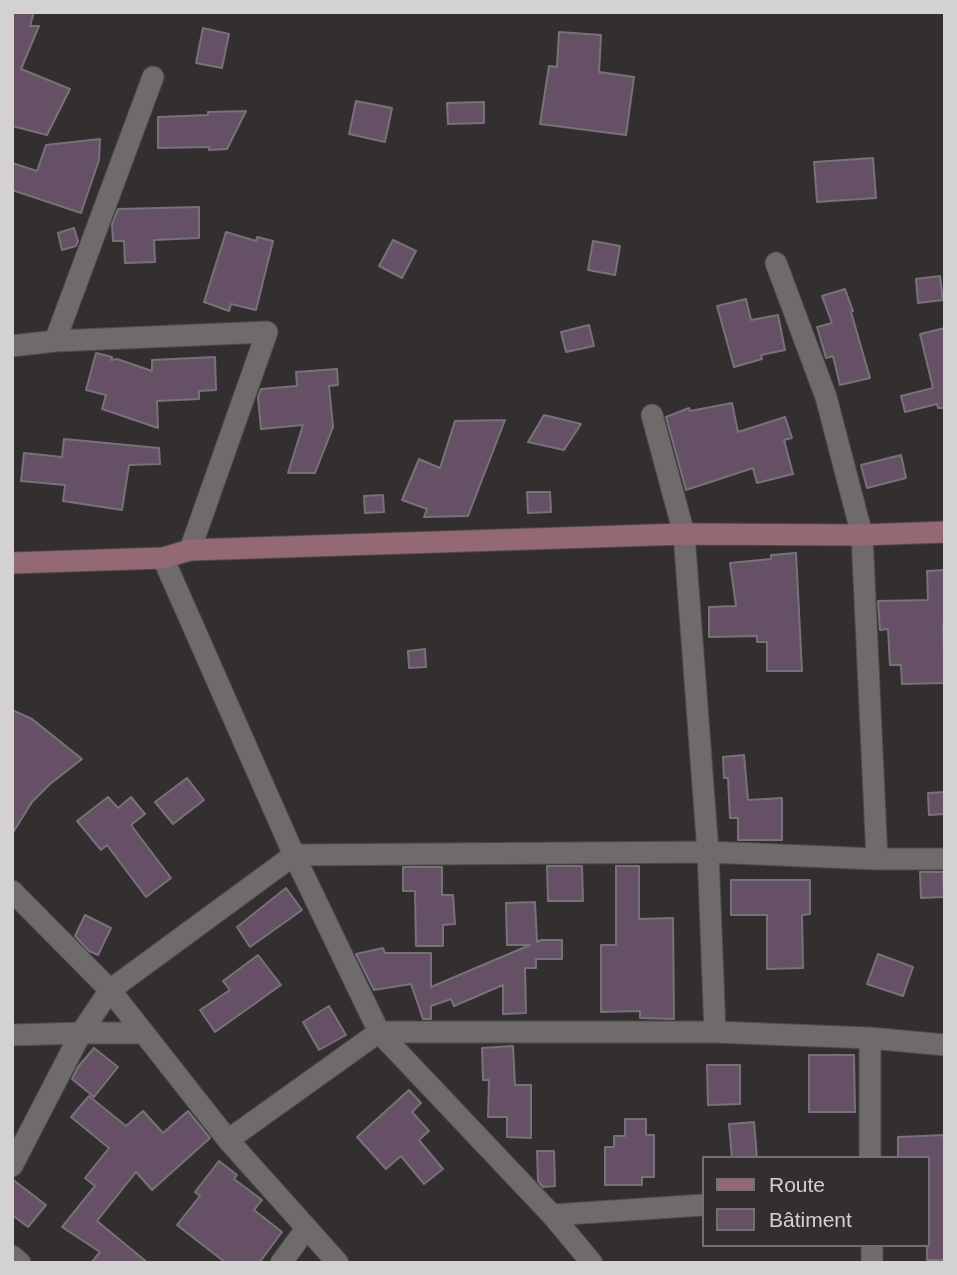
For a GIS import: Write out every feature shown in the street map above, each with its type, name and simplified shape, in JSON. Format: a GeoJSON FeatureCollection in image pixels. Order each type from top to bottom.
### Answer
{"type":"FeatureCollection","features":[{"type":"Feature","properties":{"kind":"street"},"geometry":{"type":"LineString","coordinates":[[55,341],[153,77]]}},
{"type":"Feature","properties":{"kind":"street"},"geometry":{"type":"LineString","coordinates":[[776,263],[826,397],[862,535],[877,859]]}},
{"type":"Feature","properties":{"kind":"street"},"geometry":{"type":"LineString","coordinates":[[12,346],[55,341],[267,332],[190,550]]}},
{"type":"Feature","properties":{"kind":"street"},"geometry":{"type":"LineString","coordinates":[[652,415],[684,534],[708,852],[715,1032]]}},
{"type":"Feature","properties":{"kind":"street"},"geometry":{"type":"LineString","coordinates":[[12,563],[163,558],[190,550],[684,534],[862,535],[945,532]]}},
{"type":"Feature","properties":{"kind":"street"},"geometry":{"type":"LineString","coordinates":[[163,558],[293,855],[379,1032],[552,1215],[592,1263]]}},
{"type":"Feature","properties":{"kind":"street"},"geometry":{"type":"LineString","coordinates":[[12,1166],[81,1033],[110,990],[293,855],[708,852],[945,859]]}},
{"type":"Feature","properties":{"kind":"street"},"geometry":{"type":"LineString","coordinates":[[12,891],[110,990],[228,1140],[338,1263]]}},
{"type":"Feature","properties":{"kind":"street"},"geometry":{"type":"LineString","coordinates":[[228,1140],[379,1032],[715,1032],[870,1038],[945,1045]]}},
{"type":"Feature","properties":{"kind":"street"},"geometry":{"type":"LineString","coordinates":[[12,1035],[144,1033]]}},
{"type":"Feature","properties":{"kind":"street"},"geometry":{"type":"LineString","coordinates":[[870,1038],[870,1156]]}},
{"type":"Feature","properties":{"kind":"street"},"geometry":{"type":"LineString","coordinates":[[552,1215],[702,1205]]}},
{"type":"Feature","properties":{"kind":"street"},"geometry":{"type":"LineString","coordinates":[[281,1263],[306,1228]]}},
{"type":"Feature","properties":{"kind":"street"},"geometry":{"type":"LineString","coordinates":[[12,1256],[20,1263]]}},
{"type":"Feature","properties":{"kind":"building"},"geometry":{"type":"Polygon","coordinates":[[[12,12],[34,12],[30,26],[39,26],[21,69],[70,89],[47,135],[12,126],[12,12]]]}},
{"type":"Feature","properties":{"kind":"building"},"geometry":{"type":"Polygon","coordinates":[[[203,28],[229,34],[222,68],[196,63],[203,28]]]}},
{"type":"Feature","properties":{"kind":"building"},"geometry":{"type":"Polygon","coordinates":[[[559,32],[601,35],[599,72],[634,77],[626,135],[540,124],[549,66],[557,67],[559,32]]]}},
{"type":"Feature","properties":{"kind":"building"},"geometry":{"type":"Polygon","coordinates":[[[356,101],[392,108],[385,142],[349,134],[356,101]]]}},
{"type":"Feature","properties":{"kind":"building"},"geometry":{"type":"Polygon","coordinates":[[[484,102],[484,123],[448,124],[447,103],[484,102]]]}},
{"type":"Feature","properties":{"kind":"building"},"geometry":{"type":"Polygon","coordinates":[[[246,111],[227,149],[158,148],[158,117],[246,111]]]}},
{"type":"Feature","properties":{"kind":"building"},"geometry":{"type":"Polygon","coordinates":[[[100,139],[99,160],[81,213],[12,190],[12,163],[37,171],[46,145],[100,139]]]}},
{"type":"Feature","properties":{"kind":"building"},"geometry":{"type":"Polygon","coordinates":[[[873,158],[876,198],[817,202],[814,162],[873,158]]]}},
{"type":"Feature","properties":{"kind":"building"},"geometry":{"type":"Polygon","coordinates":[[[199,207],[199,238],[154,240],[155,262],[125,263],[124,241],[113,241],[112,224],[118,209],[199,207]]]}},
{"type":"Feature","properties":{"kind":"building"},"geometry":{"type":"Polygon","coordinates":[[[74,228],[78,241],[76,246],[62,250],[58,233],[74,228]]]}},
{"type":"Feature","properties":{"kind":"building"},"geometry":{"type":"Polygon","coordinates":[[[226,232],[256,241],[257,237],[273,241],[256,310],[231,304],[229,311],[204,302],[226,232]]]}},
{"type":"Feature","properties":{"kind":"building"},"geometry":{"type":"Polygon","coordinates":[[[393,240],[416,251],[402,278],[379,266],[393,240]]]}},
{"type":"Feature","properties":{"kind":"building"},"geometry":{"type":"Polygon","coordinates":[[[593,241],[620,246],[615,275],[588,270],[593,241]]]}},
{"type":"Feature","properties":{"kind":"building"},"geometry":{"type":"Polygon","coordinates":[[[940,276],[943,300],[918,303],[916,279],[940,276]]]}},
{"type":"Feature","properties":{"kind":"building"},"geometry":{"type":"Polygon","coordinates":[[[845,289],[870,378],[840,385],[833,356],[826,358],[817,327],[832,323],[822,296],[845,289]]]}},
{"type":"Feature","properties":{"kind":"building"},"geometry":{"type":"Polygon","coordinates":[[[746,299],[751,320],[778,315],[785,350],[761,355],[762,359],[734,367],[717,306],[746,299]]]}},
{"type":"Feature","properties":{"kind":"building"},"geometry":{"type":"Polygon","coordinates":[[[589,325],[594,346],[566,352],[561,332],[589,325]]]}},
{"type":"Feature","properties":{"kind":"building"},"geometry":{"type":"Polygon","coordinates":[[[945,328],[945,408],[938,408],[937,404],[905,412],[901,396],[933,388],[920,334],[945,328]]]}},
{"type":"Feature","properties":{"kind":"building"},"geometry":{"type":"Polygon","coordinates":[[[96,353],[152,371],[152,360],[215,357],[216,390],[199,391],[199,399],[157,401],[158,428],[102,409],[106,395],[86,390],[96,353]]]}},
{"type":"Feature","properties":{"kind":"building"},"geometry":{"type":"Polygon","coordinates":[[[337,369],[338,385],[329,386],[333,427],[315,473],[288,473],[303,425],[261,429],[258,397],[261,389],[297,386],[296,372],[337,369]]]}},
{"type":"Feature","properties":{"kind":"building"},"geometry":{"type":"Polygon","coordinates":[[[732,403],[738,432],[785,417],[792,438],[784,440],[793,474],[757,483],[753,468],[686,490],[666,417],[689,408],[690,411],[732,403]]]}},
{"type":"Feature","properties":{"kind":"building"},"geometry":{"type":"Polygon","coordinates":[[[544,415],[581,424],[564,450],[528,442],[544,415]]]}},
{"type":"Feature","properties":{"kind":"building"},"geometry":{"type":"Polygon","coordinates":[[[505,420],[468,516],[424,517],[427,509],[402,500],[419,459],[440,468],[455,421],[505,420]]]}},
{"type":"Feature","properties":{"kind":"building"},"geometry":{"type":"Polygon","coordinates":[[[64,439],[159,448],[160,464],[129,465],[122,510],[63,501],[65,485],[21,481],[24,453],[62,457],[64,439]]]}},
{"type":"Feature","properties":{"kind":"building"},"geometry":{"type":"Polygon","coordinates":[[[901,455],[906,478],[867,488],[861,465],[901,455]]]}},
{"type":"Feature","properties":{"kind":"building"},"geometry":{"type":"Polygon","coordinates":[[[527,492],[550,492],[551,512],[528,513],[527,492]]]}},
{"type":"Feature","properties":{"kind":"building"},"geometry":{"type":"Polygon","coordinates":[[[383,495],[384,512],[365,513],[364,496],[383,495]]]}},
{"type":"Feature","properties":{"kind":"building"},"geometry":{"type":"Polygon","coordinates":[[[796,553],[802,671],[767,671],[767,642],[757,642],[757,636],[709,637],[709,607],[736,606],[730,563],[771,559],[771,555],[796,553]]]}},
{"type":"Feature","properties":{"kind":"building"},"geometry":{"type":"Polygon","coordinates":[[[945,570],[945,683],[902,684],[901,665],[890,665],[888,629],[880,630],[878,601],[928,600],[927,571],[945,570]]]}},
{"type":"Feature","properties":{"kind":"building"},"geometry":{"type":"Polygon","coordinates":[[[425,649],[426,667],[409,668],[408,651],[425,649]]]}},
{"type":"Feature","properties":{"kind":"building"},"geometry":{"type":"Polygon","coordinates":[[[12,710],[32,719],[82,759],[32,802],[12,834],[12,710]]]}},
{"type":"Feature","properties":{"kind":"building"},"geometry":{"type":"Polygon","coordinates":[[[744,755],[748,800],[782,798],[782,840],[738,840],[738,818],[730,818],[728,778],[724,778],[723,757],[744,755]]]}},
{"type":"Feature","properties":{"kind":"building"},"geometry":{"type":"Polygon","coordinates":[[[187,778],[204,800],[173,824],[155,802],[187,778]]]}},
{"type":"Feature","properties":{"kind":"building"},"geometry":{"type":"Polygon","coordinates":[[[945,792],[945,814],[929,815],[928,793],[945,792]]]}},
{"type":"Feature","properties":{"kind":"building"},"geometry":{"type":"Polygon","coordinates":[[[108,797],[118,808],[131,797],[145,814],[131,825],[171,878],[146,897],[107,845],[101,850],[77,821],[108,797]]]}},
{"type":"Feature","properties":{"kind":"building"},"geometry":{"type":"Polygon","coordinates":[[[547,866],[582,866],[583,901],[548,901],[547,866]]]}},
{"type":"Feature","properties":{"kind":"building"},"geometry":{"type":"Polygon","coordinates":[[[616,866],[639,866],[639,919],[673,918],[674,1019],[640,1018],[640,1011],[601,1012],[601,945],[616,945],[616,866]]]}},
{"type":"Feature","properties":{"kind":"building"},"geometry":{"type":"Polygon","coordinates":[[[403,867],[442,867],[442,895],[453,895],[455,924],[443,925],[443,946],[416,946],[415,891],[403,891],[403,867]]]}},
{"type":"Feature","properties":{"kind":"building"},"geometry":{"type":"Polygon","coordinates":[[[920,872],[943,872],[944,897],[921,898],[920,872]]]}},
{"type":"Feature","properties":{"kind":"building"},"geometry":{"type":"Polygon","coordinates":[[[731,880],[810,880],[810,914],[802,915],[803,968],[767,969],[767,915],[731,915],[731,880]]]}},
{"type":"Feature","properties":{"kind":"building"},"geometry":{"type":"Polygon","coordinates":[[[286,888],[302,910],[250,947],[237,927],[286,888]]]}},
{"type":"Feature","properties":{"kind":"building"},"geometry":{"type":"Polygon","coordinates":[[[535,902],[537,942],[562,940],[562,959],[536,959],[536,968],[525,968],[526,1013],[503,1014],[503,985],[454,1006],[451,999],[431,1006],[431,1019],[423,1019],[411,984],[374,990],[356,954],[383,948],[385,953],[431,953],[431,987],[530,945],[507,945],[506,903],[535,902]]]}},
{"type":"Feature","properties":{"kind":"building"},"geometry":{"type":"Polygon","coordinates":[[[85,915],[111,928],[98,955],[89,951],[75,936],[85,915]]]}},
{"type":"Feature","properties":{"kind":"building"},"geometry":{"type":"Polygon","coordinates":[[[878,954],[913,967],[903,996],[867,984],[878,954]]]}},
{"type":"Feature","properties":{"kind":"building"},"geometry":{"type":"Polygon","coordinates":[[[258,955],[281,985],[215,1032],[200,1010],[230,990],[223,981],[258,955]]]}},
{"type":"Feature","properties":{"kind":"building"},"geometry":{"type":"Polygon","coordinates":[[[329,1006],[346,1035],[319,1050],[303,1022],[329,1006]]]}},
{"type":"Feature","properties":{"kind":"building"},"geometry":{"type":"Polygon","coordinates":[[[513,1046],[515,1085],[531,1085],[531,1138],[507,1137],[507,1117],[488,1117],[489,1080],[483,1080],[482,1048],[513,1046]]]}},
{"type":"Feature","properties":{"kind":"building"},"geometry":{"type":"Polygon","coordinates":[[[94,1048],[118,1067],[94,1097],[72,1079],[94,1048]]]}},
{"type":"Feature","properties":{"kind":"building"},"geometry":{"type":"Polygon","coordinates":[[[809,1055],[854,1055],[855,1112],[809,1112],[809,1055]]]}},
{"type":"Feature","properties":{"kind":"building"},"geometry":{"type":"Polygon","coordinates":[[[707,1065],[740,1065],[740,1104],[708,1105],[707,1065]]]}},
{"type":"Feature","properties":{"kind":"building"},"geometry":{"type":"Polygon","coordinates":[[[409,1090],[421,1103],[412,1112],[429,1131],[419,1140],[443,1169],[424,1184],[401,1156],[386,1169],[357,1137],[409,1090]]]}},
{"type":"Feature","properties":{"kind":"building"},"geometry":{"type":"Polygon","coordinates":[[[89,1096],[126,1126],[143,1111],[163,1133],[188,1111],[210,1138],[152,1190],[136,1172],[97,1221],[148,1263],[91,1263],[100,1252],[62,1227],[95,1186],[85,1178],[109,1148],[71,1117],[89,1096]]]}},
{"type":"Feature","properties":{"kind":"building"},"geometry":{"type":"Polygon","coordinates":[[[625,1119],[646,1119],[646,1135],[654,1135],[654,1177],[642,1177],[642,1185],[605,1185],[605,1147],[614,1147],[614,1136],[625,1136],[625,1119]]]}},
{"type":"Feature","properties":{"kind":"building"},"geometry":{"type":"Polygon","coordinates":[[[754,1122],[757,1156],[732,1156],[729,1124],[754,1122]]]}},
{"type":"Feature","properties":{"kind":"building"},"geometry":{"type":"Polygon","coordinates":[[[945,1135],[945,1260],[927,1260],[929,1156],[898,1156],[898,1137],[945,1135]]]}},
{"type":"Feature","properties":{"kind":"building"},"geometry":{"type":"Polygon","coordinates":[[[537,1151],[554,1151],[555,1186],[543,1187],[538,1181],[537,1151]]]}},
{"type":"Feature","properties":{"kind":"building"},"geometry":{"type":"Polygon","coordinates":[[[219,1161],[237,1175],[234,1179],[262,1200],[254,1210],[282,1232],[259,1263],[226,1263],[177,1225],[200,1196],[195,1192],[219,1161]]]}},
{"type":"Feature","properties":{"kind":"building"},"geometry":{"type":"Polygon","coordinates":[[[12,1179],[46,1205],[28,1227],[12,1215],[12,1179]]]}}]}
